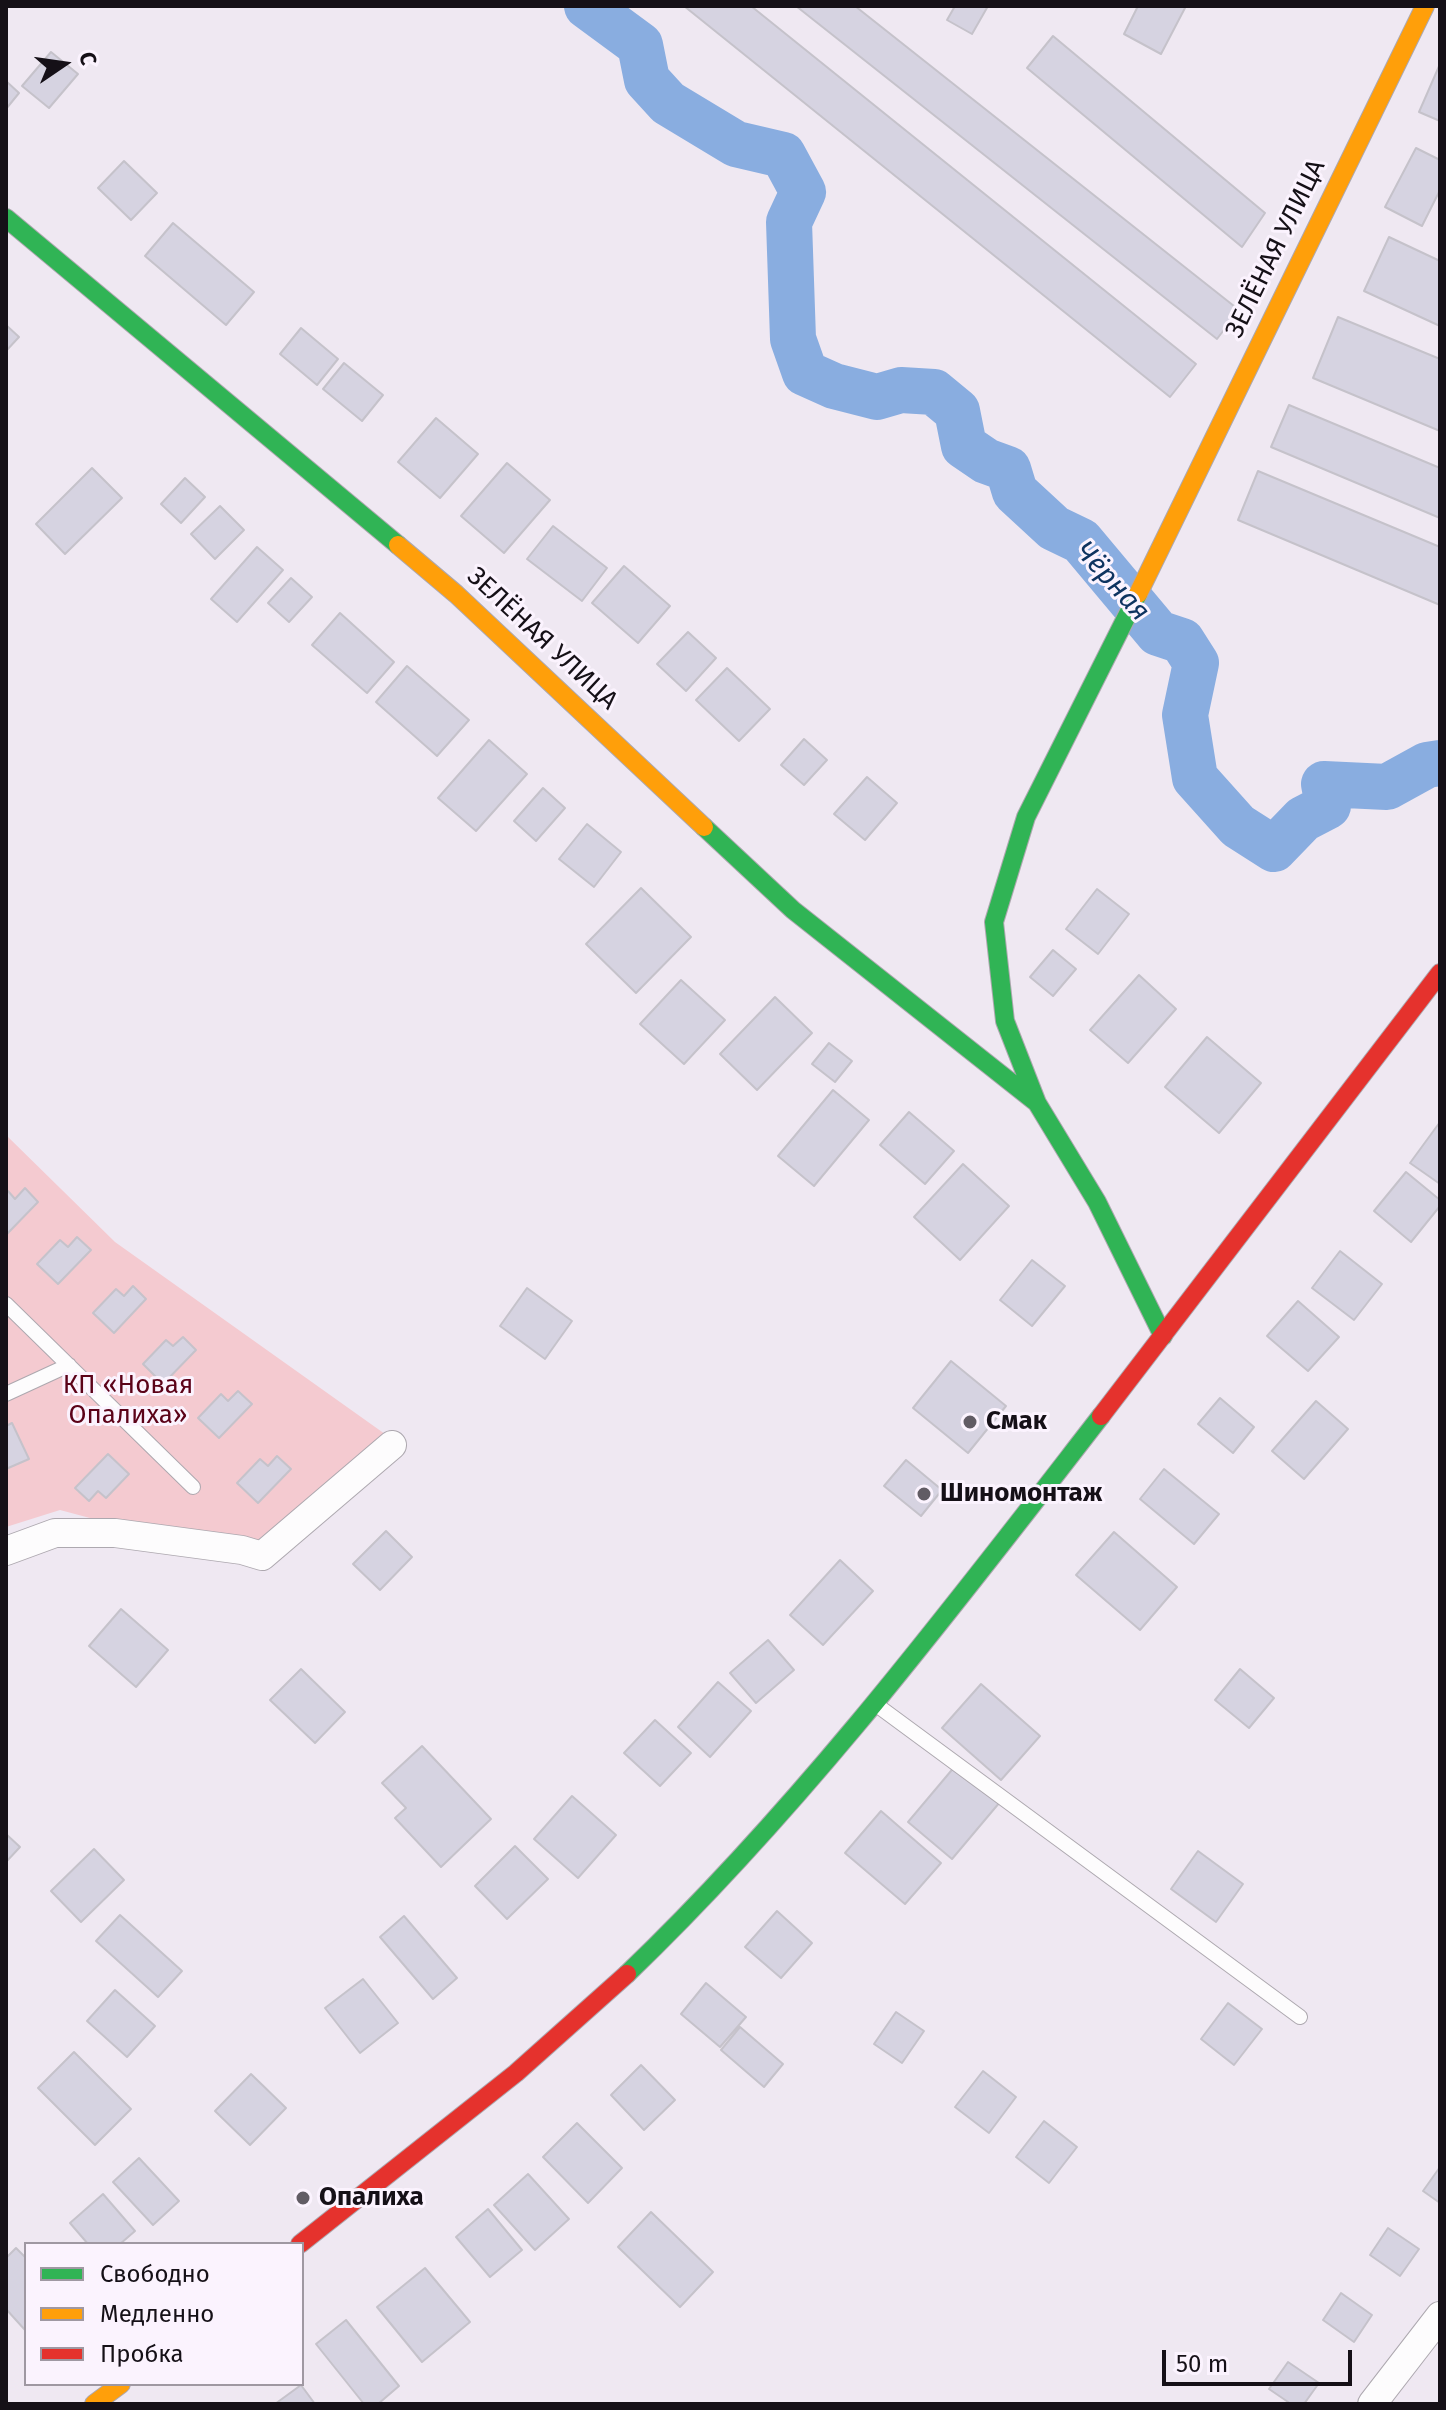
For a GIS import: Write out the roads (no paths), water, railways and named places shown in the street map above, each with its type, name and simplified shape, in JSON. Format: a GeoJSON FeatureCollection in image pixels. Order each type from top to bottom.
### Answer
{"type":"FeatureCollection","features":[{"type":"Feature","properties":{"kind":"street","name":"ЗЕЛЁНАЯ УЛИЦА"},"geometry":{"type":"LineString","coordinates":[[1037,1103],[1005,1021],[994,922],[1026,817],[1093,688],[1425,6]]}},
{"type":"Feature","properties":{"kind":"street","name":"ЗЕЛЁНАЯ УЛИЦА"},"geometry":{"type":"LineString","coordinates":[[6,218],[456,594],[793,910],[1037,1103]]}},
{"type":"Feature","properties":{"kind":"street"},"geometry":{"type":"LineString","coordinates":[[302,2242],[545,2048],[635,1966],[742,1858],[805,1787],[968,1588],[1440,973]]}},
{"type":"Feature","properties":{"kind":"street"},"geometry":{"type":"LineString","coordinates":[[1037,1103],[1097,1202],[1163,1336]]}},
{"type":"Feature","properties":{"kind":"street"},"geometry":{"type":"LineString","coordinates":[[6,1551],[55,1533],[115,1533],[242,1550],[262,1556],[392,1445]]}},
{"type":"Feature","properties":{"kind":"street"},"geometry":{"type":"LineString","coordinates":[[1372,2404],[1440,2316]]}},
{"type":"Feature","properties":{"kind":"street"},"geometry":{"type":"LineString","coordinates":[[94,2404],[118,2386]]}},
{"type":"Feature","properties":{"kind":"lane"},"geometry":{"type":"LineString","coordinates":[[6,1304],[193,1487]]}},
{"type":"Feature","properties":{"kind":"lane"},"geometry":{"type":"LineString","coordinates":[[6,1394],[69,1365]]}},
{"type":"Feature","properties":{"kind":"lane"},"geometry":{"type":"LineString","coordinates":[[874,1703],[1300,2017]]}},
{"type":"Feature","properties":{"kind":"waterway","name":"Чёрная"},"geometry":{"type":"LineString","coordinates":[[587,6],[640,45],[647,80],[668,103],[736,144],[783,155],[803,192],[789,222],[793,339],[805,373],[834,386],[877,397],[901,390],[934,392],[957,411],[964,446],[986,461],[1008,469],[1015,492],[1054,528],[1081,541],[1158,633],[1182,641],[1196,663],[1185,715],[1195,778],[1238,826],[1274,849],[1303,819],[1328,806],[1324,784],[1387,787],[1427,765],[1440,763]]}},
{"type":"Feature","properties":{"kind":"place","name":"Смак"},"geometry":{"type":"Point","coordinates":[970,1422]}},
{"type":"Feature","properties":{"kind":"place","name":"Шиномонтаж"},"geometry":{"type":"Point","coordinates":[924,1494]}},
{"type":"Feature","properties":{"kind":"place","name":"Опалиха"},"geometry":{"type":"Point","coordinates":[303,2198]}},
{"type":"Feature","properties":{"kind":"park label","name":"КП «Новая Опалиха»"},"geometry":{"type":"Point","coordinates":[128,1401]}}]}
